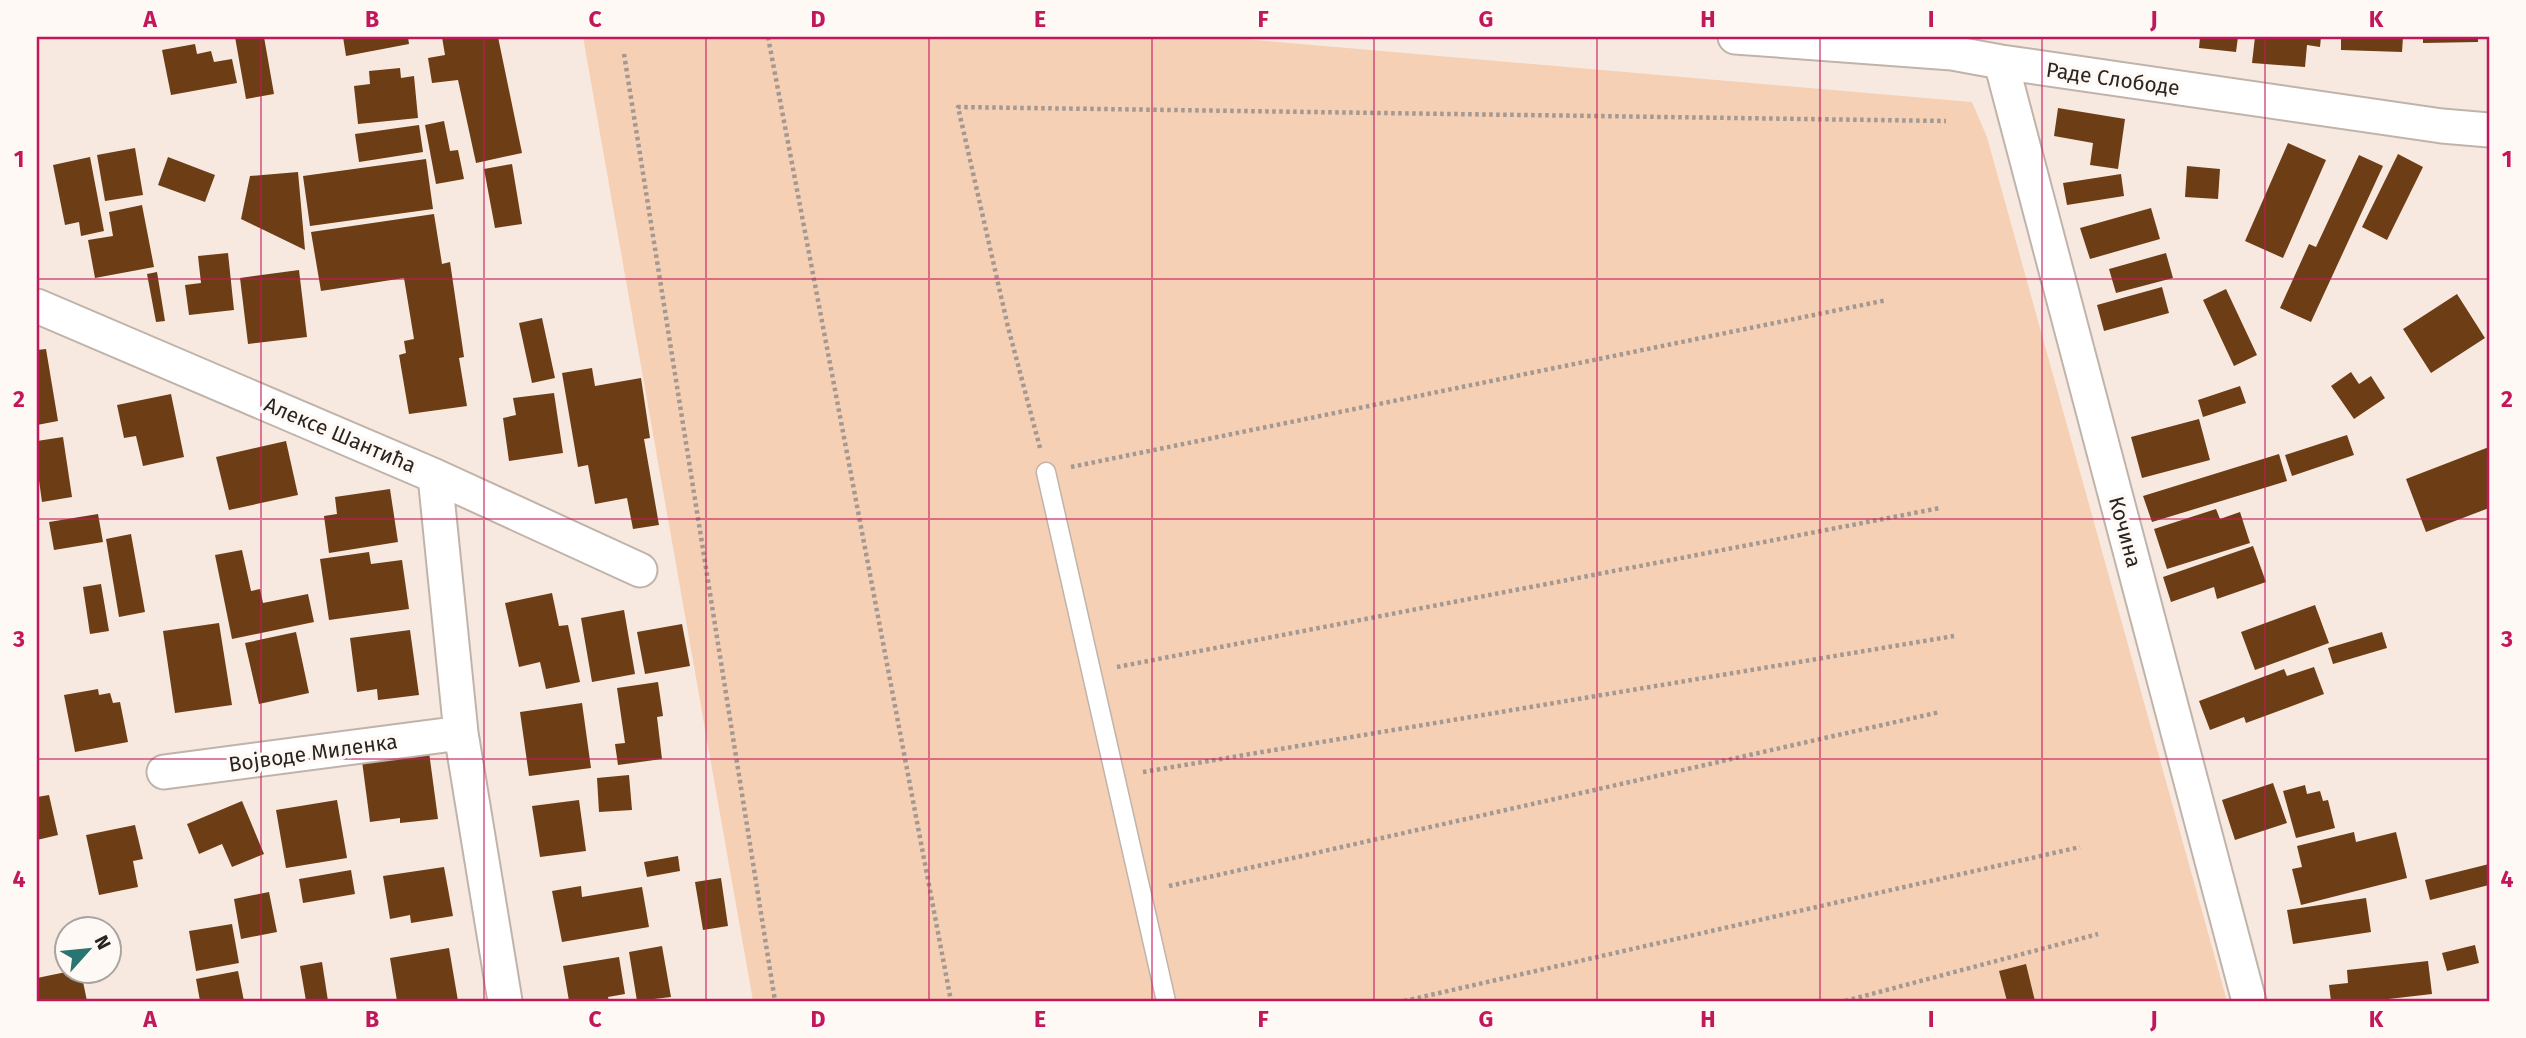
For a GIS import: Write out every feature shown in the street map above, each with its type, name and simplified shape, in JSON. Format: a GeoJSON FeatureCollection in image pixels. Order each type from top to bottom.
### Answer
{"type":"FeatureCollection","features":[{"type":"Feature","properties":{"kind":"street","name":"Раде Слободе"},"geometry":{"type":"LineString","coordinates":[[1735,37],[1952,53],[2442,126],[2489,130]]}},
{"type":"Feature","properties":{"kind":"street","name":"Кочина"},"geometry":{"type":"LineString","coordinates":[[2001,62],[2249,1001]]}},
{"type":"Feature","properties":{"kind":"street","name":"Алексе Шантића"},"geometry":{"type":"LineString","coordinates":[[37,306],[435,476],[640,570]]}},
{"type":"Feature","properties":{"kind":"street"},"geometry":{"type":"LineString","coordinates":[[435,476],[461,733],[505,1001]]}},
{"type":"Feature","properties":{"kind":"street","name":"Војводе Миленка"},"geometry":{"type":"LineString","coordinates":[[164,772],[461,733]]}},
{"type":"Feature","properties":{"kind":"lane"},"geometry":{"type":"LineString","coordinates":[[1046,472],[1166,1001]]}},
{"type":"Feature","properties":{"kind":"path"},"geometry":{"type":"LineString","coordinates":[[768,37],[951,1001]]}},
{"type":"Feature","properties":{"kind":"path"},"geometry":{"type":"LineString","coordinates":[[624,54],[775,1001]]}},
{"type":"Feature","properties":{"kind":"path"},"geometry":{"type":"LineString","coordinates":[[1886,300],[1046,472],[1008,327],[958,107],[1946,121]]}},
{"type":"Feature","properties":{"kind":"path"},"geometry":{"type":"LineString","coordinates":[[1091,672],[1940,508]]}},
{"type":"Feature","properties":{"kind":"path"},"geometry":{"type":"LineString","coordinates":[[1115,776],[1954,636]]}},
{"type":"Feature","properties":{"kind":"path"},"geometry":{"type":"LineString","coordinates":[[1141,892],[1940,712]]}},
{"type":"Feature","properties":{"kind":"path"},"geometry":{"type":"LineString","coordinates":[[1404,1001],[2080,847]]}},
{"type":"Feature","properties":{"kind":"path"},"geometry":{"type":"LineString","coordinates":[[1844,1001],[2098,933]]}},
{"type":"Feature","properties":{"kind":"shaded area"},"geometry":{"type":"Polygon","coordinates":[[[583,37],[1220,37],[1972,102],[1987,137],[2227,1001],[753,1001],[583,37]]]}},
{"type":"Feature","properties":{"kind":"building"},"geometry":{"type":"Polygon","coordinates":[[[235,37],[264,37],[274,94],[246,99],[235,37]]]}},
{"type":"Feature","properties":{"kind":"building"},"geometry":{"type":"Polygon","coordinates":[[[343,37],[408,37],[409,44],[346,56],[343,37]]]}},
{"type":"Feature","properties":{"kind":"building"},"geometry":{"type":"Polygon","coordinates":[[[442,37],[498,37],[522,153],[476,163],[458,80],[432,83],[428,58],[445,55],[442,37]]]}},
{"type":"Feature","properties":{"kind":"building"},"geometry":{"type":"Polygon","coordinates":[[[2200,37],[2238,37],[2236,52],[2199,48],[2200,37]]]}},
{"type":"Feature","properties":{"kind":"building"},"geometry":{"type":"Polygon","coordinates":[[[2255,37],[2321,37],[2320,47],[2307,45],[2305,67],[2252,63],[2255,37]]]}},
{"type":"Feature","properties":{"kind":"building"},"geometry":{"type":"Polygon","coordinates":[[[2341,37],[2403,37],[2402,52],[2341,50],[2341,37]]]}},
{"type":"Feature","properties":{"kind":"building"},"geometry":{"type":"Polygon","coordinates":[[[2423,37],[2478,37],[2478,42],[2423,43],[2423,37]]]}},
{"type":"Feature","properties":{"kind":"building"},"geometry":{"type":"Polygon","coordinates":[[[195,44],[197,54],[211,51],[214,62],[232,59],[237,83],[171,95],[162,50],[195,44]]]}},
{"type":"Feature","properties":{"kind":"building"},"geometry":{"type":"Polygon","coordinates":[[[400,68],[401,78],[414,76],[418,118],[358,124],[354,86],[370,84],[369,71],[400,68]]]}},
{"type":"Feature","properties":{"kind":"building"},"geometry":{"type":"Polygon","coordinates":[[[2058,108],[2125,119],[2118,169],[2090,165],[2093,143],[2054,136],[2058,108]]]}},
{"type":"Feature","properties":{"kind":"building"},"geometry":{"type":"Polygon","coordinates":[[[444,121],[450,151],[458,150],[464,179],[436,184],[425,125],[444,121]]]}},
{"type":"Feature","properties":{"kind":"building"},"geometry":{"type":"Polygon","coordinates":[[[419,125],[423,152],[359,162],[355,134],[419,125]]]}},
{"type":"Feature","properties":{"kind":"building"},"geometry":{"type":"Polygon","coordinates":[[[2288,143],[2326,160],[2283,258],[2245,241],[2288,143]]]}},
{"type":"Feature","properties":{"kind":"building"},"geometry":{"type":"Polygon","coordinates":[[[135,148],[143,195],[105,201],[97,155],[135,148]]]}},
{"type":"Feature","properties":{"kind":"building"},"geometry":{"type":"Polygon","coordinates":[[[2398,154],[2423,167],[2387,240],[2362,227],[2398,154]]]}},
{"type":"Feature","properties":{"kind":"building"},"geometry":{"type":"Polygon","coordinates":[[[2359,155],[2383,166],[2311,322],[2280,308],[2309,244],[2316,247],[2359,155]]]}},
{"type":"Feature","properties":{"kind":"building"},"geometry":{"type":"Polygon","coordinates":[[[90,157],[104,231],[81,236],[79,222],[65,225],[53,165],[90,157]]]}},
{"type":"Feature","properties":{"kind":"building"},"geometry":{"type":"Polygon","coordinates":[[[168,157],[215,175],[205,202],[158,185],[168,157]]]}},
{"type":"Feature","properties":{"kind":"building"},"geometry":{"type":"Polygon","coordinates":[[[426,159],[433,209],[310,226],[303,176],[426,159]]]}},
{"type":"Feature","properties":{"kind":"building"},"geometry":{"type":"Polygon","coordinates":[[[512,164],[522,224],[495,228],[484,169],[512,164]]]}},
{"type":"Feature","properties":{"kind":"building"},"geometry":{"type":"Polygon","coordinates":[[[2187,166],[2220,169],[2218,199],[2185,197],[2187,166]]]}},
{"type":"Feature","properties":{"kind":"building"},"geometry":{"type":"Polygon","coordinates":[[[298,172],[305,250],[241,219],[250,176],[298,172]]]}},
{"type":"Feature","properties":{"kind":"building"},"geometry":{"type":"Polygon","coordinates":[[[2121,174],[2124,196],[2067,205],[2063,183],[2121,174]]]}},
{"type":"Feature","properties":{"kind":"building"},"geometry":{"type":"Polygon","coordinates":[[[142,205],[154,267],[95,278],[88,240],[113,236],[109,212],[142,205]]]}},
{"type":"Feature","properties":{"kind":"building"},"geometry":{"type":"Polygon","coordinates":[[[2151,208],[2160,239],[2090,259],[2080,228],[2151,208]]]}},
{"type":"Feature","properties":{"kind":"building"},"geometry":{"type":"Polygon","coordinates":[[[434,214],[442,264],[450,262],[464,357],[459,358],[467,406],[409,414],[399,355],[406,353],[404,341],[414,339],[404,278],[321,291],[311,232],[434,214]]]}},
{"type":"Feature","properties":{"kind":"building"},"geometry":{"type":"Polygon","coordinates":[[[228,253],[234,310],[189,315],[185,285],[201,283],[198,256],[228,253]]]}},
{"type":"Feature","properties":{"kind":"building"},"geometry":{"type":"Polygon","coordinates":[[[2166,253],[2173,278],[2116,293],[2109,269],[2166,253]]]}},
{"type":"Feature","properties":{"kind":"building"},"geometry":{"type":"Polygon","coordinates":[[[299,270],[307,337],[248,344],[240,278],[299,270]]]}},
{"type":"Feature","properties":{"kind":"building"},"geometry":{"type":"Polygon","coordinates":[[[157,272],[165,321],[156,322],[147,274],[157,272]]]}},
{"type":"Feature","properties":{"kind":"building"},"geometry":{"type":"Polygon","coordinates":[[[2162,287],[2169,313],[2104,331],[2097,305],[2162,287]]]}},
{"type":"Feature","properties":{"kind":"building"},"geometry":{"type":"Polygon","coordinates":[[[2226,289],[2257,355],[2234,366],[2203,300],[2226,289]]]}},
{"type":"Feature","properties":{"kind":"building"},"geometry":{"type":"Polygon","coordinates":[[[2457,294],[2485,338],[2431,373],[2403,329],[2457,294]]]}},
{"type":"Feature","properties":{"kind":"building"},"geometry":{"type":"Polygon","coordinates":[[[542,318],[555,378],[532,383],[519,323],[542,318]]]}},
{"type":"Feature","properties":{"kind":"building"},"geometry":{"type":"Polygon","coordinates":[[[46,349],[58,421],[37,425],[37,350],[46,349]]]}},
{"type":"Feature","properties":{"kind":"building"},"geometry":{"type":"Polygon","coordinates":[[[592,368],[595,386],[641,378],[650,438],[644,439],[659,525],[633,529],[627,498],[595,504],[588,465],[578,467],[562,373],[592,368]]]}},
{"type":"Feature","properties":{"kind":"building"},"geometry":{"type":"Polygon","coordinates":[[[2351,372],[2359,384],[2371,376],[2385,398],[2354,419],[2331,386],[2351,372]]]}},
{"type":"Feature","properties":{"kind":"building"},"geometry":{"type":"Polygon","coordinates":[[[2240,386],[2246,403],[2203,417],[2198,400],[2240,386]]]}},
{"type":"Feature","properties":{"kind":"building"},"geometry":{"type":"Polygon","coordinates":[[[554,393],[563,453],[509,461],[503,418],[516,415],[513,398],[554,393]]]}},
{"type":"Feature","properties":{"kind":"building"},"geometry":{"type":"Polygon","coordinates":[[[171,394],[184,457],[143,466],[136,436],[124,438],[117,405],[171,394]]]}},
{"type":"Feature","properties":{"kind":"building"},"geometry":{"type":"Polygon","coordinates":[[[2199,419],[2210,460],[2142,478],[2131,437],[2199,419]]]}},
{"type":"Feature","properties":{"kind":"building"},"geometry":{"type":"Polygon","coordinates":[[[2347,435],[2354,455],[2292,476],[2285,455],[2347,435]]]}},
{"type":"Feature","properties":{"kind":"building"},"geometry":{"type":"Polygon","coordinates":[[[63,437],[72,497],[42,502],[37,441],[63,437]]]}},
{"type":"Feature","properties":{"kind":"building"},"geometry":{"type":"Polygon","coordinates":[[[286,441],[298,495],[229,510],[216,457],[286,441]]]}},
{"type":"Feature","properties":{"kind":"building"},"geometry":{"type":"Polygon","coordinates":[[[2489,447],[2489,508],[2426,532],[2406,479],[2489,447]]]}},
{"type":"Feature","properties":{"kind":"building"},"geometry":{"type":"Polygon","coordinates":[[[2279,454],[2287,481],[2152,522],[2143,496],[2279,454]]]}},
{"type":"Feature","properties":{"kind":"building"},"geometry":{"type":"Polygon","coordinates":[[[390,489],[398,542],[329,553],[324,516],[337,514],[335,497],[390,489]]]}},
{"type":"Feature","properties":{"kind":"building"},"geometry":{"type":"Polygon","coordinates":[[[2216,509],[2220,519],[2240,512],[2250,543],[2167,569],[2154,529],[2216,509]]]}},
{"type":"Feature","properties":{"kind":"building"},"geometry":{"type":"Polygon","coordinates":[[[98,514],[103,542],[54,550],[49,522],[98,514]]]}},
{"type":"Feature","properties":{"kind":"building"},"geometry":{"type":"Polygon","coordinates":[[[131,534],[145,612],[119,617],[106,539],[131,534]]]}},
{"type":"Feature","properties":{"kind":"building"},"geometry":{"type":"Polygon","coordinates":[[[2253,546],[2266,582],[2217,599],[2214,587],[2171,602],[2163,577],[2253,546]]]}},
{"type":"Feature","properties":{"kind":"building"},"geometry":{"type":"Polygon","coordinates":[[[242,550],[251,591],[260,589],[263,603],[308,594],[314,622],[232,639],[215,555],[242,550]]]}},
{"type":"Feature","properties":{"kind":"building"},"geometry":{"type":"Polygon","coordinates":[[[369,552],[371,564],[402,560],[409,609],[329,620],[320,559],[369,552]]]}},
{"type":"Feature","properties":{"kind":"building"},"geometry":{"type":"Polygon","coordinates":[[[101,584],[109,631],[90,634],[83,587],[101,584]]]}},
{"type":"Feature","properties":{"kind":"building"},"geometry":{"type":"Polygon","coordinates":[[[552,593],[559,626],[568,625],[580,682],[546,689],[540,662],[519,667],[505,603],[552,593]]]}},
{"type":"Feature","properties":{"kind":"building"},"geometry":{"type":"Polygon","coordinates":[[[2315,605],[2329,643],[2255,670],[2241,632],[2315,605]]]}},
{"type":"Feature","properties":{"kind":"building"},"geometry":{"type":"Polygon","coordinates":[[[624,610],[635,674],[592,682],[581,618],[624,610]]]}},
{"type":"Feature","properties":{"kind":"building"},"geometry":{"type":"Polygon","coordinates":[[[219,623],[232,705],[175,713],[163,631],[219,623]]]}},
{"type":"Feature","properties":{"kind":"building"},"geometry":{"type":"Polygon","coordinates":[[[682,624],[690,666],[645,674],[637,632],[682,624]]]}},
{"type":"Feature","properties":{"kind":"building"},"geometry":{"type":"Polygon","coordinates":[[[410,630],[419,695],[378,700],[377,689],[357,692],[350,638],[410,630]]]}},
{"type":"Feature","properties":{"kind":"building"},"geometry":{"type":"Polygon","coordinates":[[[296,632],[309,693],[259,704],[245,643],[296,632]]]}},
{"type":"Feature","properties":{"kind":"building"},"geometry":{"type":"Polygon","coordinates":[[[2382,632],[2387,648],[2333,664],[2328,648],[2382,632]]]}},
{"type":"Feature","properties":{"kind":"building"},"geometry":{"type":"Polygon","coordinates":[[[2314,667],[2324,694],[2246,723],[2244,717],[2210,730],[2199,701],[2284,669],[2287,676],[2314,667]]]}},
{"type":"Feature","properties":{"kind":"building"},"geometry":{"type":"Polygon","coordinates":[[[658,682],[663,716],[657,717],[662,759],[618,765],[615,744],[625,743],[617,688],[658,682]]]}},
{"type":"Feature","properties":{"kind":"building"},"geometry":{"type":"Polygon","coordinates":[[[98,689],[99,695],[110,693],[113,703],[120,702],[128,742],[75,752],[64,695],[98,689]]]}},
{"type":"Feature","properties":{"kind":"building"},"geometry":{"type":"Polygon","coordinates":[[[582,703],[591,768],[529,776],[520,712],[582,703]]]}},
{"type":"Feature","properties":{"kind":"building"},"geometry":{"type":"Polygon","coordinates":[[[429,752],[438,819],[400,823],[400,818],[370,822],[362,761],[429,752]]]}},
{"type":"Feature","properties":{"kind":"building"},"geometry":{"type":"Polygon","coordinates":[[[629,775],[632,810],[599,812],[597,778],[629,775]]]}},
{"type":"Feature","properties":{"kind":"building"},"geometry":{"type":"Polygon","coordinates":[[[2273,783],[2287,823],[2235,840],[2222,800],[2273,783]]]}},
{"type":"Feature","properties":{"kind":"building"},"geometry":{"type":"Polygon","coordinates":[[[2305,785],[2307,794],[2320,791],[2323,801],[2328,800],[2335,828],[2296,838],[2283,791],[2305,785]]]}},
{"type":"Feature","properties":{"kind":"building"},"geometry":{"type":"Polygon","coordinates":[[[49,795],[58,835],[37,840],[37,797],[49,795]]]}},
{"type":"Feature","properties":{"kind":"building"},"geometry":{"type":"Polygon","coordinates":[[[337,800],[347,858],[286,868],[276,810],[337,800]]]}},
{"type":"Feature","properties":{"kind":"building"},"geometry":{"type":"Polygon","coordinates":[[[579,800],[586,851],[540,857],[532,806],[579,800]]]}},
{"type":"Feature","properties":{"kind":"building"},"geometry":{"type":"Polygon","coordinates":[[[242,801],[264,854],[232,867],[222,844],[199,854],[187,824],[242,801]]]}},
{"type":"Feature","properties":{"kind":"building"},"geometry":{"type":"Polygon","coordinates":[[[135,825],[143,859],[133,861],[138,887],[99,895],[86,835],[135,825]]]}},
{"type":"Feature","properties":{"kind":"building"},"geometry":{"type":"Polygon","coordinates":[[[2354,832],[2356,842],[2396,832],[2407,878],[2301,905],[2292,869],[2302,867],[2297,846],[2354,832]]]}},
{"type":"Feature","properties":{"kind":"building"},"geometry":{"type":"Polygon","coordinates":[[[678,856],[680,871],[647,877],[644,862],[678,856]]]}},
{"type":"Feature","properties":{"kind":"building"},"geometry":{"type":"Polygon","coordinates":[[[2489,864],[2489,885],[2430,900],[2425,880],[2489,864]]]}},
{"type":"Feature","properties":{"kind":"building"},"geometry":{"type":"Polygon","coordinates":[[[444,867],[453,916],[411,923],[410,915],[390,919],[383,876],[444,867]]]}},
{"type":"Feature","properties":{"kind":"building"},"geometry":{"type":"Polygon","coordinates":[[[351,870],[355,894],[303,903],[299,879],[351,870]]]}},
{"type":"Feature","properties":{"kind":"building"},"geometry":{"type":"Polygon","coordinates":[[[721,878],[728,926],[703,930],[695,882],[721,878]]]}},
{"type":"Feature","properties":{"kind":"building"},"geometry":{"type":"Polygon","coordinates":[[[581,886],[582,897],[642,887],[649,927],[562,942],[552,891],[581,886]]]}},
{"type":"Feature","properties":{"kind":"building"},"geometry":{"type":"Polygon","coordinates":[[[269,892],[277,932],[241,939],[234,899],[269,892]]]}},
{"type":"Feature","properties":{"kind":"building"},"geometry":{"type":"Polygon","coordinates":[[[2366,898],[2371,932],[2293,944],[2287,910],[2366,898]]]}},
{"type":"Feature","properties":{"kind":"building"},"geometry":{"type":"Polygon","coordinates":[[[232,924],[239,963],[196,971],[189,931],[232,924]]]}},
{"type":"Feature","properties":{"kind":"building"},"geometry":{"type":"Polygon","coordinates":[[[2475,945],[2479,963],[2447,971],[2442,953],[2475,945]]]}},
{"type":"Feature","properties":{"kind":"building"},"geometry":{"type":"Polygon","coordinates":[[[662,946],[671,997],[637,1001],[629,952],[662,946]]]}},
{"type":"Feature","properties":{"kind":"building"},"geometry":{"type":"Polygon","coordinates":[[[449,948],[458,1001],[397,1001],[390,958],[449,948]]]}},
{"type":"Feature","properties":{"kind":"building"},"geometry":{"type":"Polygon","coordinates":[[[619,957],[625,994],[608,997],[609,1001],[569,1001],[563,966],[619,957]]]}},
{"type":"Feature","properties":{"kind":"building"},"geometry":{"type":"Polygon","coordinates":[[[2428,961],[2432,994],[2371,1001],[2331,1001],[2329,985],[2348,983],[2347,970],[2428,961]]]}},
{"type":"Feature","properties":{"kind":"building"},"geometry":{"type":"Polygon","coordinates":[[[322,962],[328,1001],[306,1001],[300,966],[322,962]]]}},
{"type":"Feature","properties":{"kind":"building"},"geometry":{"type":"Polygon","coordinates":[[[2026,964],[2035,1001],[2007,1001],[1999,971],[2026,964]]]}},
{"type":"Feature","properties":{"kind":"building"},"geometry":{"type":"Polygon","coordinates":[[[238,971],[244,1001],[200,1001],[196,979],[238,971]]]}},
{"type":"Feature","properties":{"kind":"building"},"geometry":{"type":"Polygon","coordinates":[[[52,975],[52,986],[84,986],[87,1001],[37,1001],[37,978],[52,975]]]}}]}
